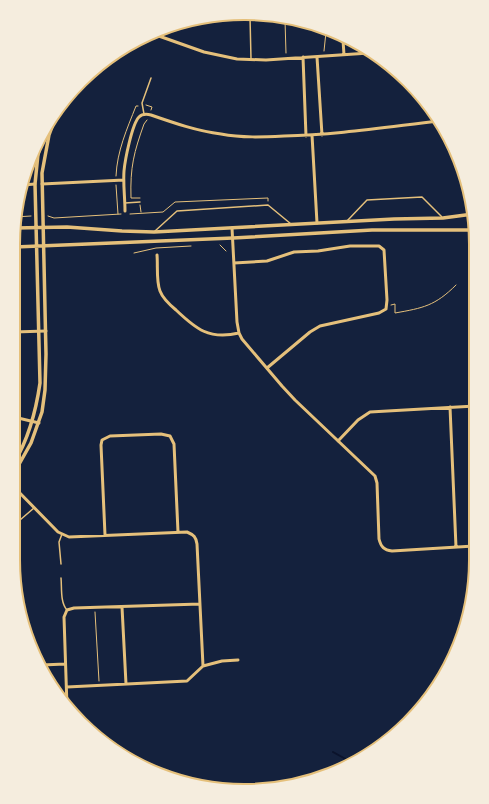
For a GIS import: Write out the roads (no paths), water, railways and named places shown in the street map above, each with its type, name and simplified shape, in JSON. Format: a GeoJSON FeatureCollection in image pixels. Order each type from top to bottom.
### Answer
{"type":"FeatureCollection","features":[{"type":"Feature","properties":{"kind":"street"},"geometry":{"type":"LineString","coordinates":[[160,37],[204,52],[237,59],[286,59],[362,54]]}},
{"type":"Feature","properties":{"kind":"street"},"geometry":{"type":"LineString","coordinates":[[343,43],[344,55]]}},
{"type":"Feature","properties":{"kind":"street"},"geometry":{"type":"LineString","coordinates":[[303,57],[306,136]]}},
{"type":"Feature","properties":{"kind":"street"},"geometry":{"type":"LineString","coordinates":[[317,57],[322,135]]}},
{"type":"Feature","properties":{"kind":"street"},"geometry":{"type":"LineString","coordinates":[[125,211],[125,160],[137,120],[144,114],[200,130],[248,137],[322,135],[433,123]]}},
{"type":"Feature","properties":{"kind":"street"},"geometry":{"type":"LineString","coordinates":[[20,463],[31,443],[39,423],[45,390],[46,331],[42,184],[46,147],[52,129]]}},
{"type":"Feature","properties":{"kind":"street"},"geometry":{"type":"LineString","coordinates":[[312,135],[317,223]]}},
{"type":"Feature","properties":{"kind":"street"},"geometry":{"type":"LineString","coordinates":[[20,452],[26,440],[36,408],[40,382],[35,216],[35,173],[37,158]]}},
{"type":"Feature","properties":{"kind":"street"},"geometry":{"type":"LineString","coordinates":[[42,184],[124,180]]}},
{"type":"Feature","properties":{"kind":"street"},"geometry":{"type":"LineString","coordinates":[[28,185],[35,184]]}},
{"type":"Feature","properties":{"kind":"street"},"geometry":{"type":"LineString","coordinates":[[20,228],[67,227],[128,232],[154,232],[443,218],[467,215]]}},
{"type":"Feature","properties":{"kind":"street"},"geometry":{"type":"LineString","coordinates":[[232,228],[237,322],[239,333],[295,400],[368,469],[376,479],[379,539],[384,549],[392,551],[469,546]]}},
{"type":"Feature","properties":{"kind":"street"},"geometry":{"type":"LineString","coordinates":[[20,247],[233,238],[372,230],[469,230]]}},
{"type":"Feature","properties":{"kind":"street"},"geometry":{"type":"LineString","coordinates":[[234,263],[267,260],[294,252],[318,251],[350,246],[379,246],[384,250],[386,309],[379,313],[327,323],[315,328],[267,368]]}},
{"type":"Feature","properties":{"kind":"street"},"geometry":{"type":"LineString","coordinates":[[157,254],[159,289],[168,304],[191,325],[204,332],[224,336],[239,333]]}},
{"type":"Feature","properties":{"kind":"street"},"geometry":{"type":"LineString","coordinates":[[20,332],[46,331]]}},
{"type":"Feature","properties":{"kind":"street"},"geometry":{"type":"LineString","coordinates":[[338,441],[358,420],[370,412],[469,406]]}},
{"type":"Feature","properties":{"kind":"street"},"geometry":{"type":"LineString","coordinates":[[450,407],[456,547]]}},
{"type":"Feature","properties":{"kind":"street"},"geometry":{"type":"LineString","coordinates":[[20,418],[39,423]]}},
{"type":"Feature","properties":{"kind":"street"},"geometry":{"type":"LineString","coordinates":[[105,535],[101,446],[102,440],[110,436],[161,434],[170,436],[174,444],[178,532]]}},
{"type":"Feature","properties":{"kind":"street"},"geometry":{"type":"LineString","coordinates":[[20,493],[58,532],[70,536],[178,532],[193,534],[196,538],[203,666]]}},
{"type":"Feature","properties":{"kind":"street"},"geometry":{"type":"LineString","coordinates":[[68,698],[64,617],[67,610],[74,608],[200,604]]}},
{"type":"Feature","properties":{"kind":"street"},"geometry":{"type":"LineString","coordinates":[[122,607],[126,684]]}},
{"type":"Feature","properties":{"kind":"street"},"geometry":{"type":"LineString","coordinates":[[67,687],[187,681],[203,666],[222,661],[238,660]]}},
{"type":"Feature","properties":{"kind":"street"},"geometry":{"type":"LineString","coordinates":[[46,665],[65,664]]}},
{"type":"Feature","properties":{"kind":"lane"},"geometry":{"type":"LineString","coordinates":[[250,20],[251,60]]}},
{"type":"Feature","properties":{"kind":"lane"},"geometry":{"type":"LineString","coordinates":[[144,114],[142,103],[151,78]]}},
{"type":"Feature","properties":{"kind":"lane"},"geometry":{"type":"LineString","coordinates":[[345,222],[367,200],[422,197],[443,218]]}},
{"type":"Feature","properties":{"kind":"lane"},"geometry":{"type":"LineString","coordinates":[[125,203],[140,202]]}},
{"type":"Feature","properties":{"kind":"lane"},"geometry":{"type":"LineString","coordinates":[[154,232],[176,210],[268,205],[292,225]]}},
{"type":"Feature","properties":{"kind":"lane"},"geometry":{"type":"LineString","coordinates":[[20,520],[35,507]]}},
{"type":"Feature","properties":{"kind":"lane"},"geometry":{"type":"LineString","coordinates":[[61,564],[60,542],[62,534]]}},
{"type":"Feature","properties":{"kind":"lane"},"geometry":{"type":"LineString","coordinates":[[61,578],[62,601],[67,610]]}},
{"type":"Feature","properties":{"kind":"waterway"},"geometry":{"type":"LineString","coordinates":[[333,752],[347,760]]}}]}
